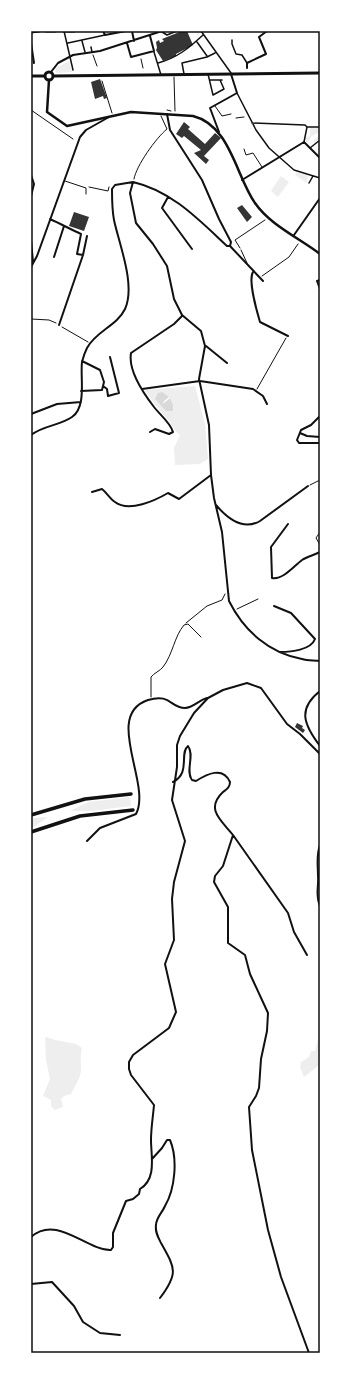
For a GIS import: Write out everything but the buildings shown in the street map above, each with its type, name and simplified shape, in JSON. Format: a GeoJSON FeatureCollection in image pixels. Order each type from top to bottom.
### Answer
{"type":"FeatureCollection","features":[{"type":"Feature","properties":{"kind":"highway"},"geometry":{"type":"LineString","coordinates":[[31,815],[85,799],[130,794]]}},
{"type":"Feature","properties":{"kind":"highway"},"geometry":{"type":"LineString","coordinates":[[31,832],[80,816],[133,810]]}},
{"type":"Feature","properties":{"kind":"main road"},"geometry":{"type":"LineString","coordinates":[[31,32],[39,31]]}},
{"type":"Feature","properties":{"kind":"main road"},"geometry":{"type":"LineString","coordinates":[[46,31],[55,31]]}},
{"type":"Feature","properties":{"kind":"main road"},"geometry":{"type":"LineString","coordinates":[[64,31],[74,31]]}},
{"type":"Feature","properties":{"kind":"main road"},"geometry":{"type":"LineString","coordinates":[[45,76],[47,72],[64,76],[247,73],[320,74]]}},
{"type":"Feature","properties":{"kind":"main road"},"geometry":{"type":"LineString","coordinates":[[52,74],[49,80],[47,112],[64,125],[131,112],[198,117],[219,133],[242,180],[256,204],[269,217],[320,254]]}},
{"type":"Feature","properties":{"kind":"main road"},"geometry":{"type":"LineString","coordinates":[[31,76],[45,76],[49,80]]}},
{"type":"Feature","properties":{"kind":"street"},"geometry":{"type":"LineString","coordinates":[[64,31],[73,70]]}},
{"type":"Feature","properties":{"kind":"street"},"geometry":{"type":"LineString","coordinates":[[103,31],[105,35]]}},
{"type":"Feature","properties":{"kind":"street"},"geometry":{"type":"LineString","coordinates":[[67,43],[90,40],[105,35],[126,31]]}},
{"type":"Feature","properties":{"kind":"street"},"geometry":{"type":"LineString","coordinates":[[132,31],[134,41]]}},
{"type":"Feature","properties":{"kind":"street"},"geometry":{"type":"LineString","coordinates":[[52,74],[58,62],[70,56],[127,43],[162,31],[167,35],[177,31]]}},
{"type":"Feature","properties":{"kind":"street"},"geometry":{"type":"LineString","coordinates":[[201,31],[231,74],[237,93],[240,95],[252,123],[269,148],[296,171],[320,178]]}},
{"type":"Feature","properties":{"kind":"street"},"geometry":{"type":"LineString","coordinates":[[247,62],[266,54],[259,37],[267,31]]}},
{"type":"Feature","properties":{"kind":"street"},"geometry":{"type":"LineString","coordinates":[[158,63],[178,56],[194,45],[203,35]]}},
{"type":"Feature","properties":{"kind":"street"},"geometry":{"type":"LineString","coordinates":[[150,36],[161,75]]}},
{"type":"Feature","properties":{"kind":"street"},"geometry":{"type":"LineString","coordinates":[[82,40],[85,53]]}},
{"type":"Feature","properties":{"kind":"street"},"geometry":{"type":"LineString","coordinates":[[232,40],[236,54],[242,55],[247,62],[247,68]]}},
{"type":"Feature","properties":{"kind":"street"},"geometry":{"type":"LineString","coordinates":[[197,42],[207,57]]}},
{"type":"Feature","properties":{"kind":"street"},"geometry":{"type":"LineString","coordinates":[[127,43],[131,57],[154,51]]}},
{"type":"Feature","properties":{"kind":"street"},"geometry":{"type":"LineString","coordinates":[[31,44],[34,63]]}},
{"type":"Feature","properties":{"kind":"street"},"geometry":{"type":"LineString","coordinates":[[91,47],[92,52]]}},
{"type":"Feature","properties":{"kind":"street"},"geometry":{"type":"LineString","coordinates":[[184,74],[182,63],[207,57],[216,52]]}},
{"type":"Feature","properties":{"kind":"street"},"geometry":{"type":"LineString","coordinates":[[208,74],[213,95],[224,89],[221,80],[210,80]]}},
{"type":"Feature","properties":{"kind":"street"},"geometry":{"type":"LineString","coordinates":[[219,133],[210,108],[237,93]]}},
{"type":"Feature","properties":{"kind":"street"},"geometry":{"type":"LineString","coordinates":[[167,114],[170,130],[202,180],[231,242],[230,246]]}},
{"type":"Feature","properties":{"kind":"street"},"geometry":{"type":"LineString","coordinates":[[31,267],[83,133],[110,116]]}},
{"type":"Feature","properties":{"kind":"street"},"geometry":{"type":"LineString","coordinates":[[252,123],[299,124],[307,127],[320,127]]}},
{"type":"Feature","properties":{"kind":"street"},"geometry":{"type":"LineString","coordinates":[[242,180],[304,142],[307,127]]}},
{"type":"Feature","properties":{"kind":"street"},"geometry":{"type":"LineString","coordinates":[[310,148],[319,141]]}},
{"type":"Feature","properties":{"kind":"street"},"geometry":{"type":"LineString","coordinates":[[304,142],[320,158]]}},
{"type":"Feature","properties":{"kind":"street"},"geometry":{"type":"LineString","coordinates":[[31,175],[34,184],[31,196]]}},
{"type":"Feature","properties":{"kind":"street"},"geometry":{"type":"LineString","coordinates":[[309,183],[313,175]]}},
{"type":"Feature","properties":{"kind":"street"},"geometry":{"type":"LineString","coordinates":[[133,182],[130,193],[136,223],[153,244],[167,266],[170,277],[171,293],[182,316],[201,331],[205,346],[200,381],[209,425],[211,474],[224,550],[228,593],[234,610],[257,639],[279,652],[302,660],[320,661]]}},
{"type":"Feature","properties":{"kind":"street"},"geometry":{"type":"LineString","coordinates":[[31,435],[45,427],[58,424],[72,417],[79,410],[82,391],[82,361],[90,344],[122,316],[128,298],[127,272],[113,218],[113,187],[133,182],[146,185],[183,206],[227,246],[230,246],[263,281]]}},
{"type":"Feature","properties":{"kind":"street"},"geometry":{"type":"LineString","coordinates":[[168,197],[162,208],[192,249]]}},
{"type":"Feature","properties":{"kind":"street"},"geometry":{"type":"LineString","coordinates":[[294,235],[320,198]]}},
{"type":"Feature","properties":{"kind":"street"},"geometry":{"type":"LineString","coordinates":[[50,219],[81,234],[77,254],[83,255]]}},
{"type":"Feature","properties":{"kind":"street"},"geometry":{"type":"LineString","coordinates":[[54,257],[64,225]]}},
{"type":"Feature","properties":{"kind":"street"},"geometry":{"type":"LineString","coordinates":[[59,325],[83,255],[86,236]]}},
{"type":"Feature","properties":{"kind":"street"},"geometry":{"type":"LineString","coordinates":[[31,240],[33,264]]}},
{"type":"Feature","properties":{"kind":"street"},"geometry":{"type":"LineString","coordinates":[[253,272],[251,276],[253,296],[260,322],[288,336]]}},
{"type":"Feature","properties":{"kind":"street"},"geometry":{"type":"LineString","coordinates":[[320,280],[317,281],[320,289]]}},
{"type":"Feature","properties":{"kind":"street"},"geometry":{"type":"LineString","coordinates":[[150,432],[155,429],[169,434],[173,432],[170,425],[142,389],[131,364],[131,353],[138,347],[156,338],[182,316]]}},
{"type":"Feature","properties":{"kind":"street"},"geometry":{"type":"LineString","coordinates":[[205,346],[227,363]]}},
{"type":"Feature","properties":{"kind":"street"},"geometry":{"type":"LineString","coordinates":[[103,386],[107,389],[108,396],[119,393],[110,357]]}},
{"type":"Feature","properties":{"kind":"street"},"geometry":{"type":"LineString","coordinates":[[82,361],[100,370],[103,375],[102,390],[82,391]]}},
{"type":"Feature","properties":{"kind":"street"},"geometry":{"type":"LineString","coordinates":[[142,389],[200,381],[253,389],[263,396],[266,404]]}},
{"type":"Feature","properties":{"kind":"street"},"geometry":{"type":"LineString","coordinates":[[31,414],[57,404],[81,402]]}},
{"type":"Feature","properties":{"kind":"street"},"geometry":{"type":"LineString","coordinates":[[320,416],[310,426],[303,429],[297,440],[299,442],[320,443]]}},
{"type":"Feature","properties":{"kind":"street"},"geometry":{"type":"LineString","coordinates":[[300,433],[307,436],[320,437]]}},
{"type":"Feature","properties":{"kind":"street"},"geometry":{"type":"LineString","coordinates":[[92,492],[102,489],[118,504],[136,505],[151,501],[168,493],[179,499],[211,474]]}},
{"type":"Feature","properties":{"kind":"street"},"geometry":{"type":"LineString","coordinates":[[215,504],[223,513],[236,522],[251,525],[260,521],[308,486]]}},
{"type":"Feature","properties":{"kind":"street"},"geometry":{"type":"LineString","coordinates":[[288,524],[271,547],[272,578],[275,579],[289,572],[303,560],[320,552]]}},
{"type":"Feature","properties":{"kind":"street"},"geometry":{"type":"LineString","coordinates":[[274,606],[291,613],[315,638],[313,643],[306,647],[289,652],[279,652]]}},
{"type":"Feature","properties":{"kind":"street"},"geometry":{"type":"LineString","coordinates":[[87,841],[100,828],[136,814],[140,807],[140,790],[128,728],[130,717],[138,707],[151,699],[165,698],[184,708],[223,690],[247,683],[254,684],[266,694],[287,724],[306,739],[320,754]]}},
{"type":"Feature","properties":{"kind":"street"},"geometry":{"type":"LineString","coordinates":[[320,691],[309,699],[305,714],[311,733],[320,746]]}},
{"type":"Feature","properties":{"kind":"street"},"geometry":{"type":"LineString","coordinates":[[31,1237],[44,1229],[58,1230],[111,1250],[113,1247],[113,1233],[126,1201],[133,1199],[139,1194],[140,1189],[149,1180],[152,1159],[151,1141],[154,1106],[131,1075],[129,1062],[133,1055],[169,1028],[173,1022],[176,1012],[165,964],[174,940],[172,899],[174,882],[185,841],[172,804],[173,782],[177,767],[177,745],[180,736],[194,713],[208,698]]}},
{"type":"Feature","properties":{"kind":"street"},"geometry":{"type":"LineString","coordinates":[[173,782],[181,775],[184,766],[185,749],[188,746],[190,750],[190,776],[192,780],[196,781],[204,775],[215,772],[228,778],[230,786],[217,798],[214,808],[218,816],[288,913],[294,932],[307,955]]}},
{"type":"Feature","properties":{"kind":"street"},"geometry":{"type":"LineString","coordinates":[[233,835],[223,866],[215,876],[214,882],[228,907],[228,943],[245,955],[250,974],[268,1013],[267,1031],[260,1060],[259,1088],[256,1096],[248,1107],[252,1150],[268,1230],[281,1277],[309,1353]]}},
{"type":"Feature","properties":{"kind":"street"},"geometry":{"type":"LineString","coordinates":[[320,844],[317,852],[319,877],[316,890],[320,906]]}},
{"type":"Feature","properties":{"kind":"street"},"geometry":{"type":"LineString","coordinates":[[152,1159],[167,1140],[170,1140],[174,1172],[173,1187],[166,1206],[156,1222],[155,1228],[157,1236],[174,1268],[171,1279],[160,1298]]}},
{"type":"Feature","properties":{"kind":"street"},"geometry":{"type":"LineString","coordinates":[[31,1284],[52,1282],[74,1306],[83,1322],[100,1333],[120,1336]]}},
{"type":"Feature","properties":{"kind":"lane"},"geometry":{"type":"LineString","coordinates":[[215,105],[222,116],[231,114]]}},
{"type":"Feature","properties":{"kind":"lane"},"geometry":{"type":"LineString","coordinates":[[244,149],[246,154],[253,153],[262,168]]}},
{"type":"Feature","properties":{"kind":"lane"},"geometry":{"type":"LineString","coordinates":[[65,181],[86,188],[86,194]]}},
{"type":"Feature","properties":{"kind":"lane"},"geometry":{"type":"LineString","coordinates":[[241,250],[246,259],[247,265]]}},
{"type":"Feature","properties":{"kind":"lane"},"geometry":{"type":"LineString","coordinates":[[320,532],[316,538],[320,544]]}},
{"type":"Feature","properties":{"kind":"path"},"geometry":{"type":"LineString","coordinates":[[92,52],[97,66]]}},
{"type":"Feature","properties":{"kind":"path"},"geometry":{"type":"LineString","coordinates":[[141,59],[143,68]]}},
{"type":"Feature","properties":{"kind":"path"},"geometry":{"type":"LineString","coordinates":[[174,75],[174,111]]}},
{"type":"Feature","properties":{"kind":"path"},"geometry":{"type":"LineString","coordinates":[[102,80],[112,112]]}},
{"type":"Feature","properties":{"kind":"path"},"geometry":{"type":"LineString","coordinates":[[31,110],[73,139]]}},
{"type":"Feature","properties":{"kind":"path"},"geometry":{"type":"LineString","coordinates":[[167,110],[179,112]]}},
{"type":"Feature","properties":{"kind":"path"},"geometry":{"type":"LineString","coordinates":[[133,182],[135,172],[151,147],[167,129],[162,121],[161,114]]}},
{"type":"Feature","properties":{"kind":"path"},"geometry":{"type":"LineString","coordinates":[[236,118],[244,117]]}},
{"type":"Feature","properties":{"kind":"path"},"geometry":{"type":"LineString","coordinates":[[87,187],[108,191],[108,187],[113,187]]}},
{"type":"Feature","properties":{"kind":"path"},"geometry":{"type":"LineString","coordinates":[[241,250],[235,240],[269,217]]}},
{"type":"Feature","properties":{"kind":"path"},"geometry":{"type":"LineString","coordinates":[[260,278],[289,257],[300,240]]}},
{"type":"Feature","properties":{"kind":"path"},"geometry":{"type":"LineString","coordinates":[[31,319],[49,320],[90,344]]}},
{"type":"Feature","properties":{"kind":"path"},"geometry":{"type":"LineString","coordinates":[[256,391],[288,336]]}},
{"type":"Feature","properties":{"kind":"path"},"geometry":{"type":"LineString","coordinates":[[308,486],[320,480]]}},
{"type":"Feature","properties":{"kind":"path"},"geometry":{"type":"LineString","coordinates":[[234,610],[258,599]]}},
{"type":"Feature","properties":{"kind":"path"},"geometry":{"type":"LineString","coordinates":[[151,699],[151,677],[164,667],[174,649],[177,634],[188,620],[206,606],[222,600]]}},
{"type":"Feature","properties":{"kind":"path"},"geometry":{"type":"LineString","coordinates":[[185,624],[192,627],[201,637]]}},
{"type":"Feature","properties":{"kind":"shaded area"},"geometry":{"type":"Polygon","coordinates":[[[69,61],[72,72],[55,72],[56,68],[69,61]]]}},
{"type":"Feature","properties":{"kind":"shaded area"},"geometry":{"type":"Polygon","coordinates":[[[310,128],[320,128],[320,138],[314,143],[314,139],[319,136],[318,133],[306,142],[306,137],[310,136],[310,128]]]}},
{"type":"Feature","properties":{"kind":"shaded area"},"geometry":{"type":"Polygon","coordinates":[[[297,172],[308,175],[307,183],[295,175],[297,172]]]}},
{"type":"Feature","properties":{"kind":"shaded area"},"geometry":{"type":"Polygon","coordinates":[[[281,176],[289,182],[278,197],[271,191],[281,176]]]}},
{"type":"Feature","properties":{"kind":"shaded area"},"geometry":{"type":"Polygon","coordinates":[[[195,386],[205,424],[208,459],[200,464],[175,465],[174,448],[180,435],[145,390],[195,386]],[[161,392],[158,393],[158,403],[174,409],[170,398],[161,392]]]}},
{"type":"Feature","properties":{"kind":"shaded area"},"geometry":{"type":"Polygon","coordinates":[[[162,392],[169,397],[163,404],[170,398],[173,405],[173,411],[166,411],[155,399],[158,393],[162,392]]]}},
{"type":"Feature","properties":{"kind":"shaded area"},"geometry":{"type":"Polygon","coordinates":[[[130,797],[131,806],[91,811],[70,811],[88,802],[130,797]]]}},
{"type":"Feature","properties":{"kind":"shaded area"},"geometry":{"type":"Polygon","coordinates":[[[48,817],[31,829],[31,818],[48,817]]]}},
{"type":"Feature","properties":{"kind":"shaded area"},"geometry":{"type":"Polygon","coordinates":[[[320,1031],[319,1065],[304,1077],[300,1067],[301,1062],[309,1057],[311,1051],[315,1051],[320,1031]]]}},
{"type":"Feature","properties":{"kind":"shaded area"},"geometry":{"type":"Polygon","coordinates":[[[47,1037],[76,1044],[82,1048],[81,1070],[78,1081],[71,1094],[64,1096],[61,1099],[63,1107],[55,1110],[51,1106],[51,1100],[43,1096],[50,1079],[46,1060],[45,1038],[47,1037]]]}}]}
